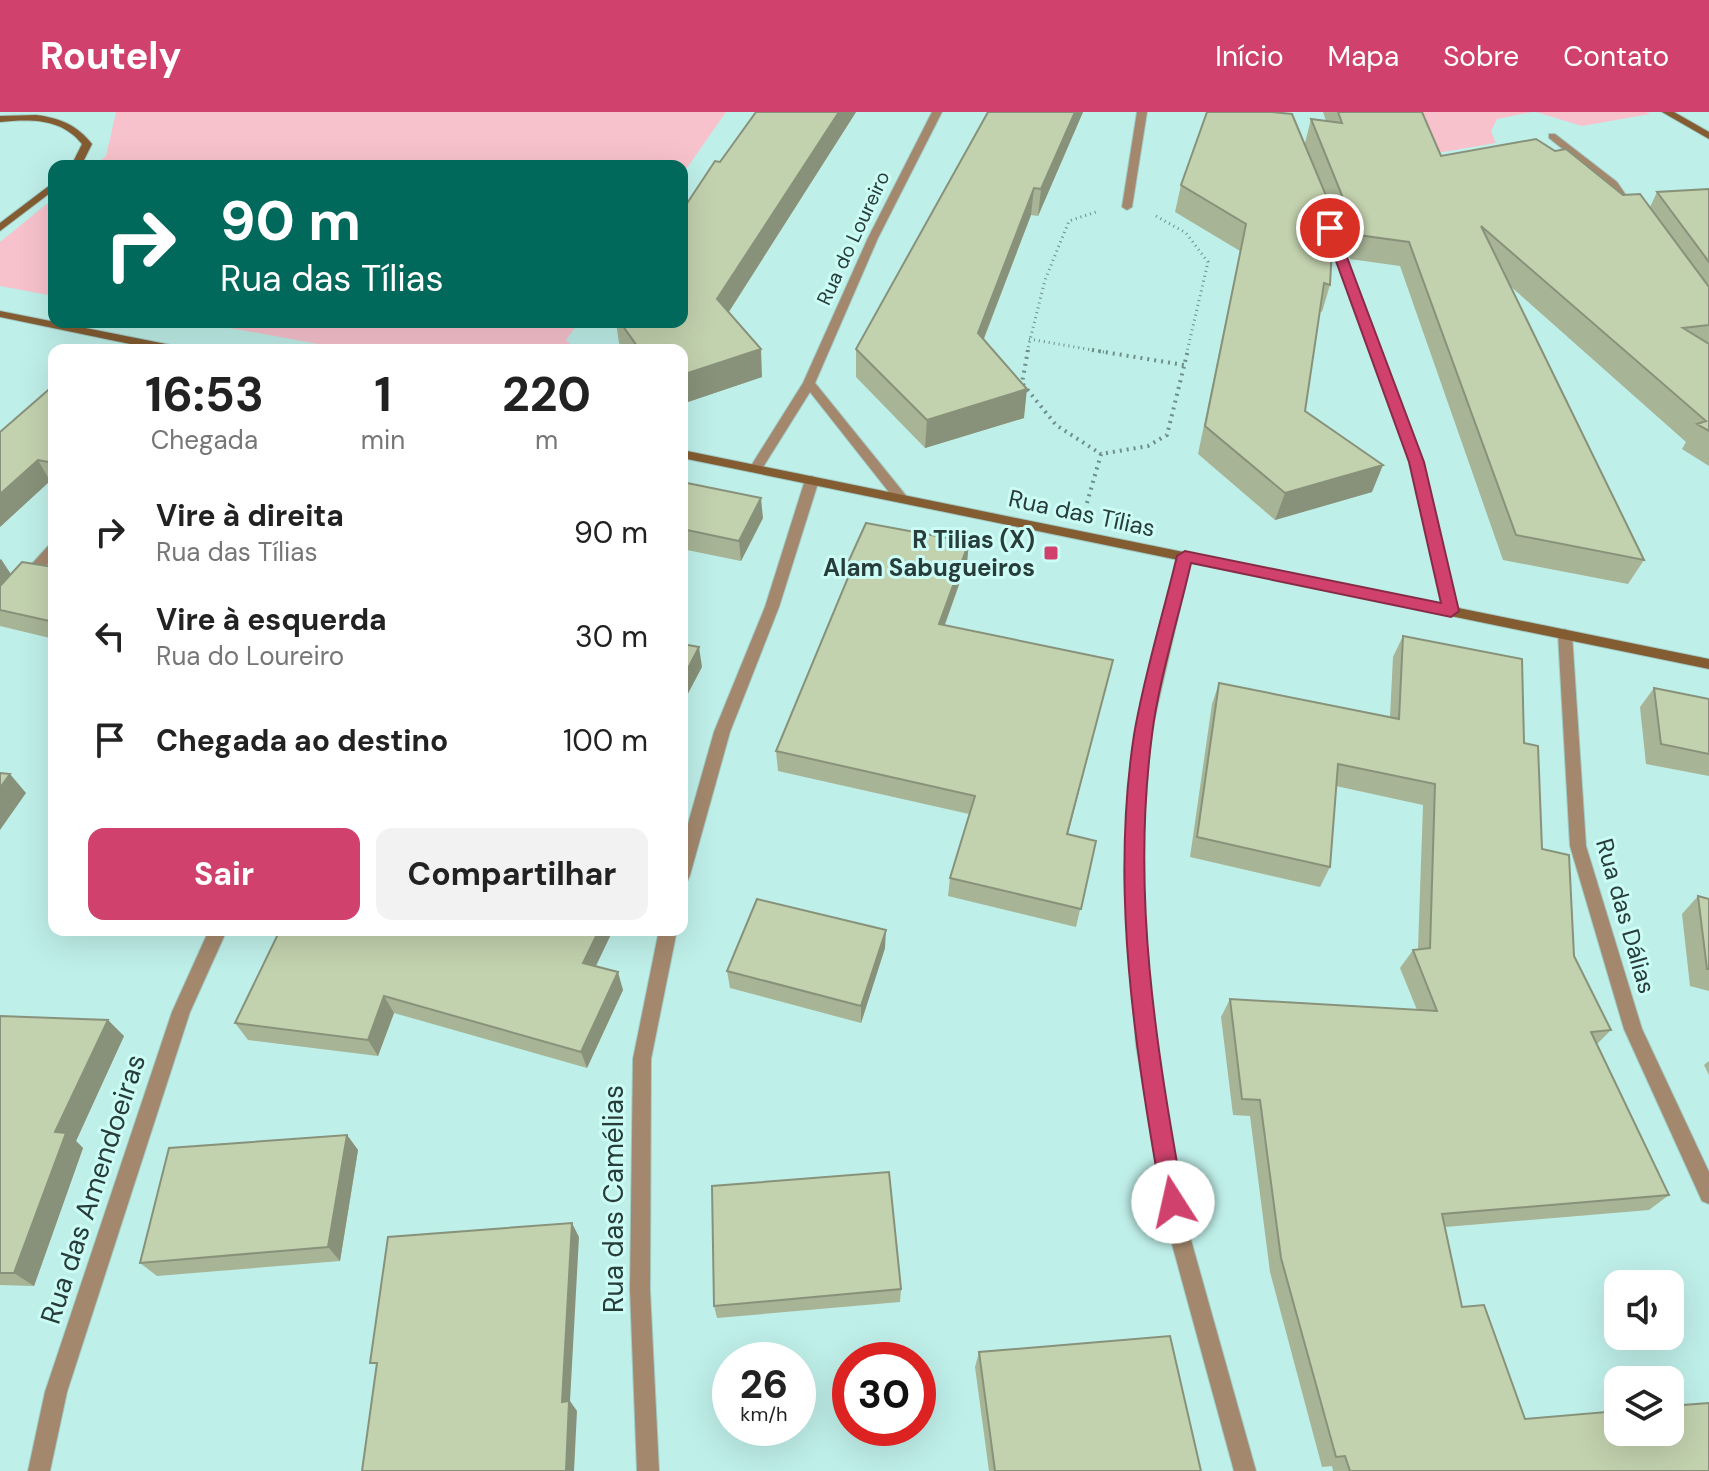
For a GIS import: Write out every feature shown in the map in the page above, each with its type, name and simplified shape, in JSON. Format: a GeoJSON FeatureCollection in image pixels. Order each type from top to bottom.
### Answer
{"type":"FeatureCollection","features":[{"type":"Feature","properties":{"kind":"street"},"geometry":{"type":"LineString","coordinates":[[1,112],[53,120],[79,131],[87,144],[79,160]]}},
{"type":"Feature","properties":{"kind":"street","name":"Rua do Loureiro"},"geometry":{"type":"LineString","coordinates":[[755,469],[809,383],[873,238],[937,112]]}},
{"type":"Feature","properties":{"kind":"street"},"geometry":{"type":"LineString","coordinates":[[1127,207],[1142,112]]}},
{"type":"Feature","properties":{"kind":"street"},"geometry":{"type":"LineString","coordinates":[[1667,112],[1709,136]]}},
{"type":"Feature","properties":{"kind":"street"},"geometry":{"type":"LineString","coordinates":[[0,119],[28,116]]}},
{"type":"Feature","properties":{"kind":"street"},"geometry":{"type":"LineString","coordinates":[[1552,136],[1613,184],[1638,220]]}},
{"type":"Feature","properties":{"kind":"street"},"geometry":{"type":"LineString","coordinates":[[0,228],[48,190]]}},
{"type":"Feature","properties":{"kind":"street"},"geometry":{"type":"LineString","coordinates":[[1325,213],[1417,462],[1451,611]]}},
{"type":"Feature","properties":{"kind":"street"},"geometry":{"type":"LineString","coordinates":[[0,314],[48,324]]}},
{"type":"Feature","properties":{"kind":"street"},"geometry":{"type":"LineString","coordinates":[[68,328],[147,344]]}},
{"type":"Feature","properties":{"kind":"street"},"geometry":{"type":"LineString","coordinates":[[809,383],[901,498]]}},
{"type":"Feature","properties":{"kind":"street","name":"Rua das Tílias"},"geometry":{"type":"LineString","coordinates":[[688,455],[1709,664]]}},
{"type":"Feature","properties":{"kind":"street"},"geometry":{"type":"LineString","coordinates":[[688,854],[722,732],[772,607],[812,480]]}},
{"type":"Feature","properties":{"kind":"street"},"geometry":{"type":"LineString","coordinates":[[0,608],[48,555]]}},
{"type":"Feature","properties":{"kind":"street"},"geometry":{"type":"LineString","coordinates":[[1185,556],[1143,734],[1132,876],[1145,1045],[1179,1233],[1245,1471]]}},
{"type":"Feature","properties":{"kind":"street","name":"Rua das Dálias"},"geometry":{"type":"LineString","coordinates":[[1565,634],[1578,846],[1633,1029],[1709,1194]]}},
{"type":"Feature","properties":{"kind":"street","name":"Rua das Amendoeiras"},"geometry":{"type":"LineString","coordinates":[[39,1471],[56,1392],[75,1333],[181,1012],[215,936]]}},
{"type":"Feature","properties":{"kind":"street","name":"Rua das Camélias"},"geometry":{"type":"LineString","coordinates":[[648,1471],[640,1290],[642,1059],[667,936]]}},
{"type":"Feature","properties":{"kind":"path"},"geometry":{"type":"LineString","coordinates":[[1127,207],[1162,219],[1186,233],[1208,262],[1167,435],[1148,446],[1101,454],[1069,440],[1052,425],[1022,383],[1029,339],[1049,261],[1069,221],[1089,213],[1127,207]]}},
{"type":"Feature","properties":{"kind":"path"},"geometry":{"type":"LineString","coordinates":[[1029,339],[1184,365]]}},
{"type":"Feature","properties":{"kind":"path"},"geometry":{"type":"LineString","coordinates":[[1076,534],[1101,454]]}},
{"type":"Feature","properties":{"kind":"shaded area"},"geometry":{"type":"Polygon","coordinates":[[[116,112],[726,112],[688,166],[688,160],[101,160],[106,156],[116,112]]]}},
{"type":"Feature","properties":{"kind":"shaded area"},"geometry":{"type":"Polygon","coordinates":[[[1408,112],[1532,112],[1497,119],[1491,131],[1496,143],[1431,154],[1408,112]]]}},
{"type":"Feature","properties":{"kind":"shaded area"},"geometry":{"type":"Polygon","coordinates":[[[1536,112],[1646,112],[1650,114],[1582,126],[1536,112]]]}},
{"type":"Feature","properties":{"kind":"shaded area"},"geometry":{"type":"Polygon","coordinates":[[[48,203],[48,295],[0,286],[0,242],[48,203]]]}},
{"type":"Feature","properties":{"kind":"shaded area"},"geometry":{"type":"Polygon","coordinates":[[[230,328],[575,328],[566,340],[570,344],[318,344],[230,328]]]}},
{"type":"Feature","properties":{"kind":"building"},"geometry":{"type":"Polygon","coordinates":[[[756,112],[839,112],[717,299],[761,349],[688,373],[688,344],[636,344],[624,328],[688,328],[688,202],[715,161],[720,162],[756,112]]]}},
{"type":"Feature","properties":{"kind":"building"},"geometry":{"type":"Polygon","coordinates":[[[988,112],[1075,112],[1041,189],[1034,188],[978,333],[1027,389],[927,420],[856,349],[988,112]]]}},
{"type":"Feature","properties":{"kind":"building"},"geometry":{"type":"Polygon","coordinates":[[[1207,112],[1292,114],[1340,229],[1333,228],[1330,285],[1324,283],[1305,411],[1383,465],[1285,493],[1205,426],[1246,224],[1181,185],[1207,112]]]}},
{"type":"Feature","properties":{"kind":"building"},"geometry":{"type":"Polygon","coordinates":[[[1338,112],[1422,112],[1441,156],[1536,139],[1555,151],[1566,149],[1623,195],[1640,194],[1709,287],[1709,325],[1683,328],[1709,344],[1709,431],[1697,424],[1706,421],[1481,226],[1644,560],[1516,535],[1409,242],[1358,235],[1311,119],[1342,123],[1338,112]]]}},
{"type":"Feature","properties":{"kind":"building"},"geometry":{"type":"Polygon","coordinates":[[[1709,189],[1709,262],[1657,192],[1709,189]]]}},
{"type":"Feature","properties":{"kind":"building"},"geometry":{"type":"Polygon","coordinates":[[[48,390],[48,462],[38,460],[0,494],[0,432],[48,390]]]}},
{"type":"Feature","properties":{"kind":"building"},"geometry":{"type":"Polygon","coordinates":[[[688,483],[761,498],[739,541],[688,530],[688,483]]]}},
{"type":"Feature","properties":{"kind":"building"},"geometry":{"type":"Polygon","coordinates":[[[866,523],[969,542],[939,624],[1113,660],[1067,834],[1096,841],[1081,909],[950,878],[975,796],[776,751],[852,568],[846,567],[866,523]]]}},
{"type":"Feature","properties":{"kind":"building"},"geometry":{"type":"Polygon","coordinates":[[[22,562],[48,566],[48,621],[0,610],[0,586],[22,562]]]}},
{"type":"Feature","properties":{"kind":"building"},"geometry":{"type":"Polygon","coordinates":[[[1403,636],[1522,659],[1524,743],[1538,746],[1542,849],[1569,855],[1574,956],[1611,1030],[1591,1032],[1669,1195],[1442,1214],[1462,1307],[1484,1305],[1525,1419],[1604,1412],[1604,1446],[1684,1446],[1684,1405],[1709,1403],[1709,1471],[1350,1471],[1345,1456],[1336,1457],[1281,1258],[1260,1100],[1242,1099],[1230,999],[1437,1011],[1413,950],[1430,948],[1435,784],[1338,764],[1330,867],[1197,837],[1219,683],[1399,719],[1403,636]]]}},
{"type":"Feature","properties":{"kind":"building"},"geometry":{"type":"Polygon","coordinates":[[[688,645],[699,647],[688,668],[688,645]]]}},
{"type":"Feature","properties":{"kind":"building"},"geometry":{"type":"Polygon","coordinates":[[[1654,688],[1709,699],[1709,754],[1661,744],[1654,688]]]}},
{"type":"Feature","properties":{"kind":"building"},"geometry":{"type":"Polygon","coordinates":[[[0,773],[10,774],[0,788],[0,773]]]}},
{"type":"Feature","properties":{"kind":"building"},"geometry":{"type":"Polygon","coordinates":[[[1698,896],[1709,899],[1709,969],[1707,969],[1698,896]]]}},
{"type":"Feature","properties":{"kind":"building"},"geometry":{"type":"Polygon","coordinates":[[[757,899],[886,930],[861,1006],[727,971],[757,899]]]}},
{"type":"Feature","properties":{"kind":"building"},"geometry":{"type":"Polygon","coordinates":[[[277,936],[596,936],[583,963],[618,972],[581,1052],[384,996],[368,1040],[235,1023],[277,936]]]}},
{"type":"Feature","properties":{"kind":"building"},"geometry":{"type":"Polygon","coordinates":[[[0,1016],[108,1020],[55,1132],[66,1133],[14,1273],[0,1273],[0,1016]]]}},
{"type":"Feature","properties":{"kind":"building"},"geometry":{"type":"Polygon","coordinates":[[[347,1135],[328,1247],[140,1263],[169,1148],[347,1135]]]}},
{"type":"Feature","properties":{"kind":"building"},"geometry":{"type":"Polygon","coordinates":[[[889,1172],[901,1289],[714,1306],[712,1186],[889,1172]]]}},
{"type":"Feature","properties":{"kind":"building"},"geometry":{"type":"Polygon","coordinates":[[[572,1223],[562,1402],[569,1401],[566,1471],[362,1471],[377,1363],[370,1363],[388,1237],[572,1223]]]}},
{"type":"Feature","properties":{"kind":"building"},"geometry":{"type":"Polygon","coordinates":[[[1170,1336],[1201,1471],[995,1471],[979,1352],[1170,1336]]]}},
{"type":"Feature","properties":{"kind":"place","name":"R Tilias (X) Alam Sabugueiros"},"geometry":{"type":"Point","coordinates":[1051,553]}},
{"type":"Feature","properties":{"kind":"route"},"geometry":{"type":"LineString","coordinates":[[1173,1202],[1145,1045],[1132,876],[1143,734],[1185,556],[1451,611],[1417,462],[1330,228]]}}]}
